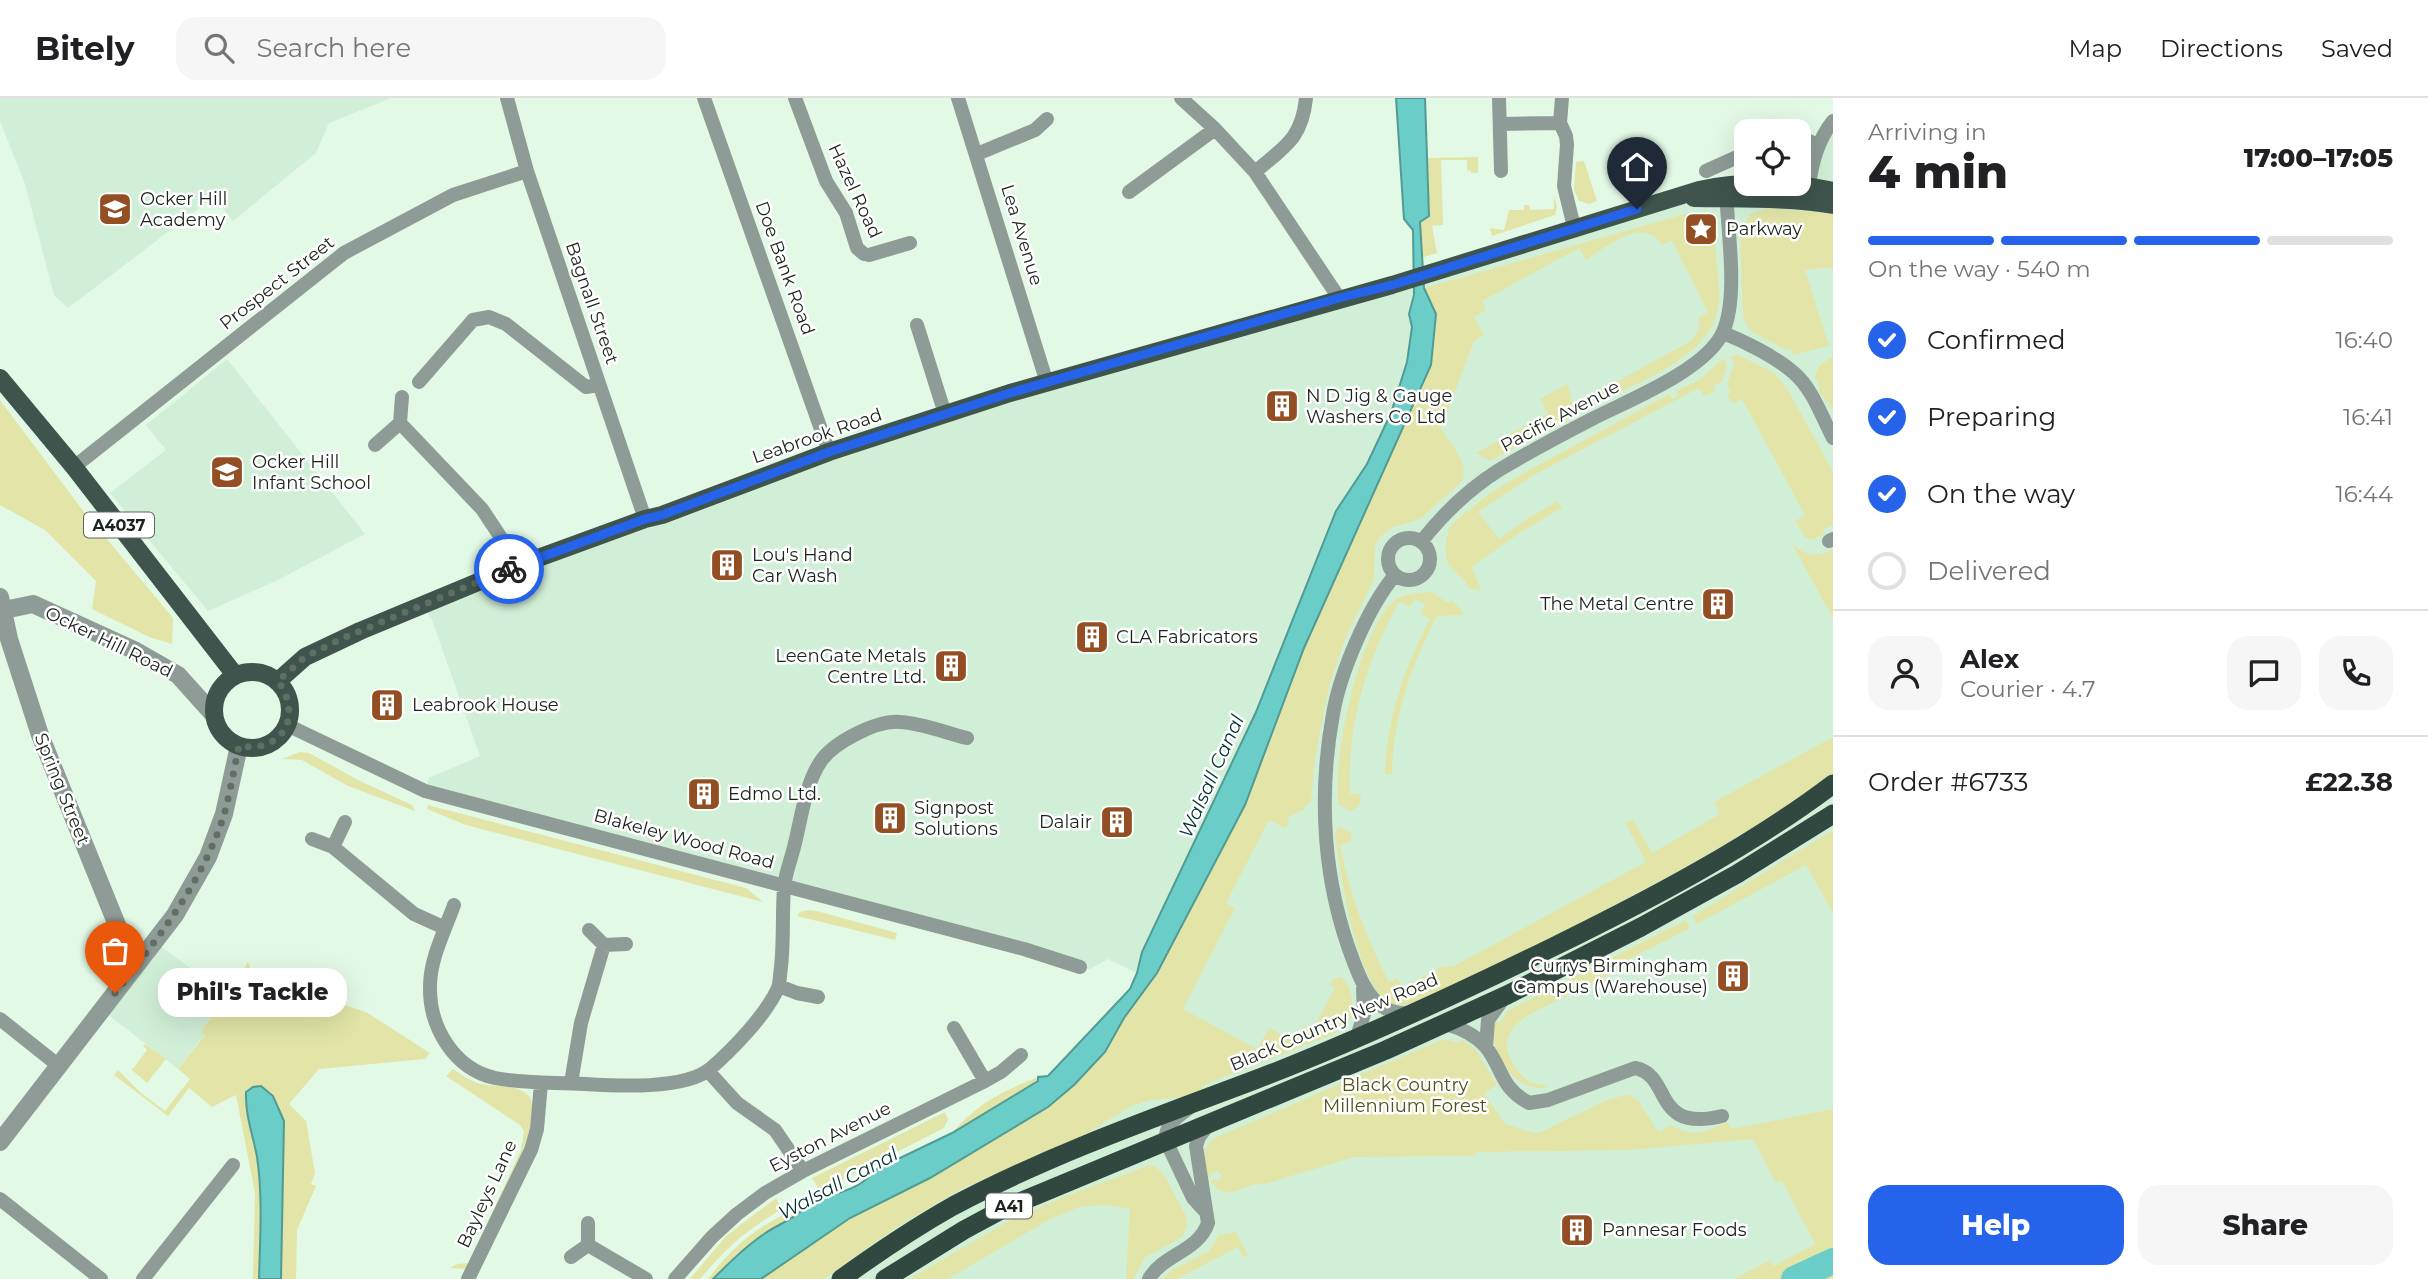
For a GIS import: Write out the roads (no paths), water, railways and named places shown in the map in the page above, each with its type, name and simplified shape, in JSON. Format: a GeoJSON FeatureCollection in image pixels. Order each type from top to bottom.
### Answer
{"type":"FeatureCollection","features":[{"type":"Feature","properties":{"kind":"highway","name":"Black Country New Road"},"geometry":{"type":"LineString","coordinates":[[841,1279],[888,1245],[953,1207],[1005,1181],[1087,1144],[1357,1037],[1590,929],[1678,882],[1775,824],[1833,783]]}},
{"type":"Feature","properties":{"kind":"highway","name":"A41"},"geometry":{"type":"LineString","coordinates":[[885,1279],[943,1242],[1003,1209],[1446,1024],[1507,995],[1641,927],[1737,874],[1833,814]]}},
{"type":"Feature","properties":{"kind":"main road"},"geometry":{"type":"LineString","coordinates":[[1574,227],[1676,198],[1734,191]]}},
{"type":"Feature","properties":{"kind":"main road"},"geometry":{"type":"LineString","coordinates":[[1811,193],[1833,191]]}},
{"type":"Feature","properties":{"kind":"main road"},"geometry":{"type":"LineString","coordinates":[[1811,194],[1833,205]]}},
{"type":"Feature","properties":{"kind":"main road","name":"Leabrook Road"},"geometry":{"type":"LineString","coordinates":[[278,681],[305,657],[519,565],[829,452],[1047,383],[1392,285],[1574,227]]}},
{"type":"Feature","properties":{"kind":"main road","name":"A4037"},"geometry":{"type":"LineString","coordinates":[[0,378],[74,467],[235,675]]}},
{"type":"Feature","properties":{"kind":"main road"},"geometry":{"type":"LineString","coordinates":[[245,671],[262,672],[278,681],[287,694],[290,709],[287,725],[279,737],[267,745],[253,748],[239,746],[226,739],[217,728],[213,714],[216,695],[235,675],[245,671]]}},
{"type":"Feature","properties":{"kind":"street","name":"Bagnall Street"},"geometry":{"type":"LineString","coordinates":[[506,98],[527,171],[645,519]]}},
{"type":"Feature","properties":{"kind":"street","name":"Doe Bank Road"},"geometry":{"type":"LineString","coordinates":[[704,98],[829,452]]}},
{"type":"Feature","properties":{"kind":"street","name":"Hazel Road"},"geometry":{"type":"LineString","coordinates":[[795,98],[826,181],[846,213],[857,248],[869,256],[910,243]]}},
{"type":"Feature","properties":{"kind":"street","name":"Lea Avenue"},"geometry":{"type":"LineString","coordinates":[[958,98],[1047,383]]}},
{"type":"Feature","properties":{"kind":"street"},"geometry":{"type":"LineString","coordinates":[[1181,98],[1215,129],[1255,172],[1339,298]]}},
{"type":"Feature","properties":{"kind":"street"},"geometry":{"type":"LineString","coordinates":[[1255,172],[1300,130],[1307,98]]}},
{"type":"Feature","properties":{"kind":"street"},"geometry":{"type":"LineString","coordinates":[[1499,98],[1501,171]]}},
{"type":"Feature","properties":{"kind":"street"},"geometry":{"type":"LineString","coordinates":[[1562,98],[1560,123],[1567,145],[1564,186],[1574,227]]}},
{"type":"Feature","properties":{"kind":"street"},"geometry":{"type":"LineString","coordinates":[[977,154],[1035,130],[1047,119]]}},
{"type":"Feature","properties":{"kind":"street"},"geometry":{"type":"LineString","coordinates":[[1811,179],[1818,146],[1833,121]]}},
{"type":"Feature","properties":{"kind":"street"},"geometry":{"type":"LineString","coordinates":[[1500,124],[1560,123]]}},
{"type":"Feature","properties":{"kind":"street"},"geometry":{"type":"LineString","coordinates":[[1129,192],[1215,129]]}},
{"type":"Feature","properties":{"kind":"street"},"geometry":{"type":"LineString","coordinates":[[1811,142],[1818,146]]}},
{"type":"Feature","properties":{"kind":"street"},"geometry":{"type":"LineString","coordinates":[[1706,171],[1734,158]]}},
{"type":"Feature","properties":{"kind":"street","name":"Prospect Street"},"geometry":{"type":"LineString","coordinates":[[74,467],[344,253],[453,195],[527,171]]}},
{"type":"Feature","properties":{"kind":"street","name":"Pacific Avenue"},"geometry":{"type":"LineString","coordinates":[[1422,542],[1449,510],[1482,481],[1701,359],[1723,332],[1729,307],[1731,268],[1726,191]]}},
{"type":"Feature","properties":{"kind":"street"},"geometry":{"type":"LineString","coordinates":[[1811,193],[1833,197]]}},
{"type":"Feature","properties":{"kind":"street"},"geometry":{"type":"LineString","coordinates":[[419,382],[473,320],[489,317],[506,324],[586,387],[599,385]]}},
{"type":"Feature","properties":{"kind":"street"},"geometry":{"type":"LineString","coordinates":[[917,325],[945,414]]}},
{"type":"Feature","properties":{"kind":"street"},"geometry":{"type":"LineString","coordinates":[[1723,332],[1795,373],[1833,438]]}},
{"type":"Feature","properties":{"kind":"street"},"geometry":{"type":"LineString","coordinates":[[375,445],[400,423],[402,397]]}},
{"type":"Feature","properties":{"kind":"street"},"geometry":{"type":"LineString","coordinates":[[400,423],[482,509],[519,565]]}},
{"type":"Feature","properties":{"kind":"street"},"geometry":{"type":"LineString","coordinates":[[1408,538],[1422,542],[1430,553],[1426,573],[1409,581],[1395,575],[1388,560],[1395,543],[1408,538]]}},
{"type":"Feature","properties":{"kind":"street"},"geometry":{"type":"LineString","coordinates":[[1357,1037],[1365,1005],[1362,982],[1346,942],[1332,887],[1325,819],[1327,755],[1333,713],[1342,679],[1379,596],[1395,575]]}},
{"type":"Feature","properties":{"kind":"street","name":"Ocker Hill Road"},"geometry":{"type":"LineString","coordinates":[[2,603],[33,604],[136,651],[178,675],[213,714]]}},
{"type":"Feature","properties":{"kind":"street","name":"Spring Street"},"geometry":{"type":"LineString","coordinates":[[2,603],[13,651],[57,779],[117,925],[126,941],[142,958]]}},
{"type":"Feature","properties":{"kind":"street"},"geometry":{"type":"LineString","coordinates":[[454,905],[429,987],[442,1038],[454,1055],[473,1069],[494,1078],[541,1083],[639,1086],[667,1083],[708,1071],[752,1025],[779,986],[785,935],[784,886],[816,771],[822,759],[859,733],[885,723],[901,722],[967,738]]}},
{"type":"Feature","properties":{"kind":"street","name":"Blakeley Wood Road"},"geometry":{"type":"LineString","coordinates":[[287,725],[425,792],[1011,945],[1080,967]]}},
{"type":"Feature","properties":{"kind":"street"},"geometry":{"type":"LineString","coordinates":[[0,1142],[175,915],[208,856],[224,814],[239,746]]}},
{"type":"Feature","properties":{"kind":"street"},"geometry":{"type":"LineString","coordinates":[[333,847],[345,822]]}},
{"type":"Feature","properties":{"kind":"street"},"geometry":{"type":"LineString","coordinates":[[312,839],[333,847],[414,914],[445,928]]}},
{"type":"Feature","properties":{"kind":"street"},"geometry":{"type":"LineString","coordinates":[[589,930],[604,944],[626,944]]}},
{"type":"Feature","properties":{"kind":"street"},"geometry":{"type":"LineString","coordinates":[[571,1083],[581,1023],[604,944]]}},
{"type":"Feature","properties":{"kind":"street"},"geometry":{"type":"LineString","coordinates":[[1362,982],[1381,1006],[1395,1013],[1410,1014]]}},
{"type":"Feature","properties":{"kind":"street"},"geometry":{"type":"LineString","coordinates":[[779,986],[818,997]]}},
{"type":"Feature","properties":{"kind":"street"},"geometry":{"type":"LineString","coordinates":[[1486,1047],[1489,1020],[1500,1001],[1507,995]]}},
{"type":"Feature","properties":{"kind":"street"},"geometry":{"type":"LineString","coordinates":[[0,1019],[59,1066]]}},
{"type":"Feature","properties":{"kind":"street"},"geometry":{"type":"LineString","coordinates":[[1446,1024],[1463,1030],[1486,1047],[1511,1091],[1529,1103],[1548,1100],[1635,1068],[1642,1069],[1649,1076],[1677,1114],[1695,1120],[1723,1116]]}},
{"type":"Feature","properties":{"kind":"street"},"geometry":{"type":"LineString","coordinates":[[954,1028],[985,1081]]}},
{"type":"Feature","properties":{"kind":"street","name":"Eyston Avenue"},"geometry":{"type":"LineString","coordinates":[[675,1279],[737,1214],[803,1171],[985,1081],[1021,1055]]}},
{"type":"Feature","properties":{"kind":"street"},"geometry":{"type":"LineString","coordinates":[[708,1071],[737,1103],[775,1130],[803,1171]]}},
{"type":"Feature","properties":{"kind":"street","name":"Bayleys Lane"},"geometry":{"type":"LineString","coordinates":[[468,1279],[531,1150],[537,1129],[541,1083]]}},
{"type":"Feature","properties":{"kind":"street"},"geometry":{"type":"LineString","coordinates":[[1204,1210],[1193,1198],[1178,1170],[1165,1133],[1172,1121],[1207,1097]]}},
{"type":"Feature","properties":{"kind":"street"},"geometry":{"type":"LineString","coordinates":[[1149,1279],[1156,1267],[1200,1239],[1208,1223],[1196,1146],[1199,1137],[1211,1122]]}},
{"type":"Feature","properties":{"kind":"street"},"geometry":{"type":"LineString","coordinates":[[1141,1151],[1159,1157],[1178,1170]]}},
{"type":"Feature","properties":{"kind":"street"},"geometry":{"type":"LineString","coordinates":[[143,1279],[233,1165]]}},
{"type":"Feature","properties":{"kind":"street"},"geometry":{"type":"LineString","coordinates":[[0,1199],[101,1279]]}},
{"type":"Feature","properties":{"kind":"street"},"geometry":{"type":"LineString","coordinates":[[588,1223],[588,1245]]}},
{"type":"Feature","properties":{"kind":"street"},"geometry":{"type":"LineString","coordinates":[[571,1256],[588,1245]]}},
{"type":"Feature","properties":{"kind":"street"},"geometry":{"type":"LineString","coordinates":[[588,1245],[646,1279]]}},
{"type":"Feature","properties":{"kind":"water"},"geometry":{"type":"Polygon","coordinates":[[[1396,98],[1425,98],[1429,216],[1420,222],[1424,288],[1436,314],[1431,365],[1304,648],[1245,805],[1157,973],[1124,1018],[1105,1052],[1074,1085],[1048,1107],[930,1178],[850,1218],[761,1279],[713,1279],[750,1244],[794,1216],[809,1202],[861,1183],[875,1170],[952,1133],[1038,1081],[1038,1077],[1048,1076],[1130,989],[1142,952],[1256,712],[1336,511],[1367,464],[1391,413],[1407,362],[1412,327],[1409,314],[1414,295],[1413,230],[1404,219],[1396,98]]]}},
{"type":"Feature","properties":{"kind":"water"},"geometry":{"type":"Polygon","coordinates":[[[261,1086],[273,1096],[284,1121],[281,1279],[259,1279],[260,1187],[246,1092],[261,1086]]]}},
{"type":"Feature","properties":{"kind":"waterway"},"geometry":{"type":"LineString","coordinates":[[1794,1279],[1833,1261]]}},
{"type":"Feature","properties":{"kind":"place","name":"Ocker Hill Academy"},"geometry":{"type":"Point","coordinates":[115,209]}},
{"type":"Feature","properties":{"kind":"place","name":"Parkway"},"geometry":{"type":"Point","coordinates":[1701,229]}},
{"type":"Feature","properties":{"kind":"place","name":"N D Jig & Gauge Washers Co Ltd"},"geometry":{"type":"Point","coordinates":[1282,406]}},
{"type":"Feature","properties":{"kind":"place","name":"Ocker Hill Infant School"},"geometry":{"type":"Point","coordinates":[227,472]}},
{"type":"Feature","properties":{"kind":"place","name":"Lou's Hand Car Wash"},"geometry":{"type":"Point","coordinates":[727,565]}},
{"type":"Feature","properties":{"kind":"place","name":"The Metal Centre"},"geometry":{"type":"Point","coordinates":[1718,604]}},
{"type":"Feature","properties":{"kind":"place","name":"CLA Fabricators"},"geometry":{"type":"Point","coordinates":[1092,637]}},
{"type":"Feature","properties":{"kind":"place","name":"LeenGate Metals Centre Ltd."},"geometry":{"type":"Point","coordinates":[951,666]}},
{"type":"Feature","properties":{"kind":"place","name":"Leabrook House"},"geometry":{"type":"Point","coordinates":[387,705]}},
{"type":"Feature","properties":{"kind":"place","name":"Edmo Ltd."},"geometry":{"type":"Point","coordinates":[704,794]}},
{"type":"Feature","properties":{"kind":"place","name":"Signpost Solutions"},"geometry":{"type":"Point","coordinates":[890,818]}},
{"type":"Feature","properties":{"kind":"place","name":"Dalair"},"geometry":{"type":"Point","coordinates":[1117,822]}},
{"type":"Feature","properties":{"kind":"place","name":"Currys Birmingham Campus (Warehouse)"},"geometry":{"type":"Point","coordinates":[1733,976]}},
{"type":"Feature","properties":{"kind":"place","name":"Phil's Tackle"},"geometry":{"type":"Point","coordinates":[115,993]}},
{"type":"Feature","properties":{"kind":"place","name":"Pannesar Foods"},"geometry":{"type":"Point","coordinates":[1577,1230]}},
{"type":"Feature","properties":{"kind":"water label","name":"Walsall Canal"},"geometry":{"type":"Point","coordinates":[1211,776]}},
{"type":"Feature","properties":{"kind":"water label","name":"Walsall Canal"},"geometry":{"type":"Point","coordinates":[838,1183]}},
{"type":"Feature","properties":{"kind":"park label","name":"Black Country Millennium Forest"},"geometry":{"type":"Point","coordinates":[1405,1095]}}]}
